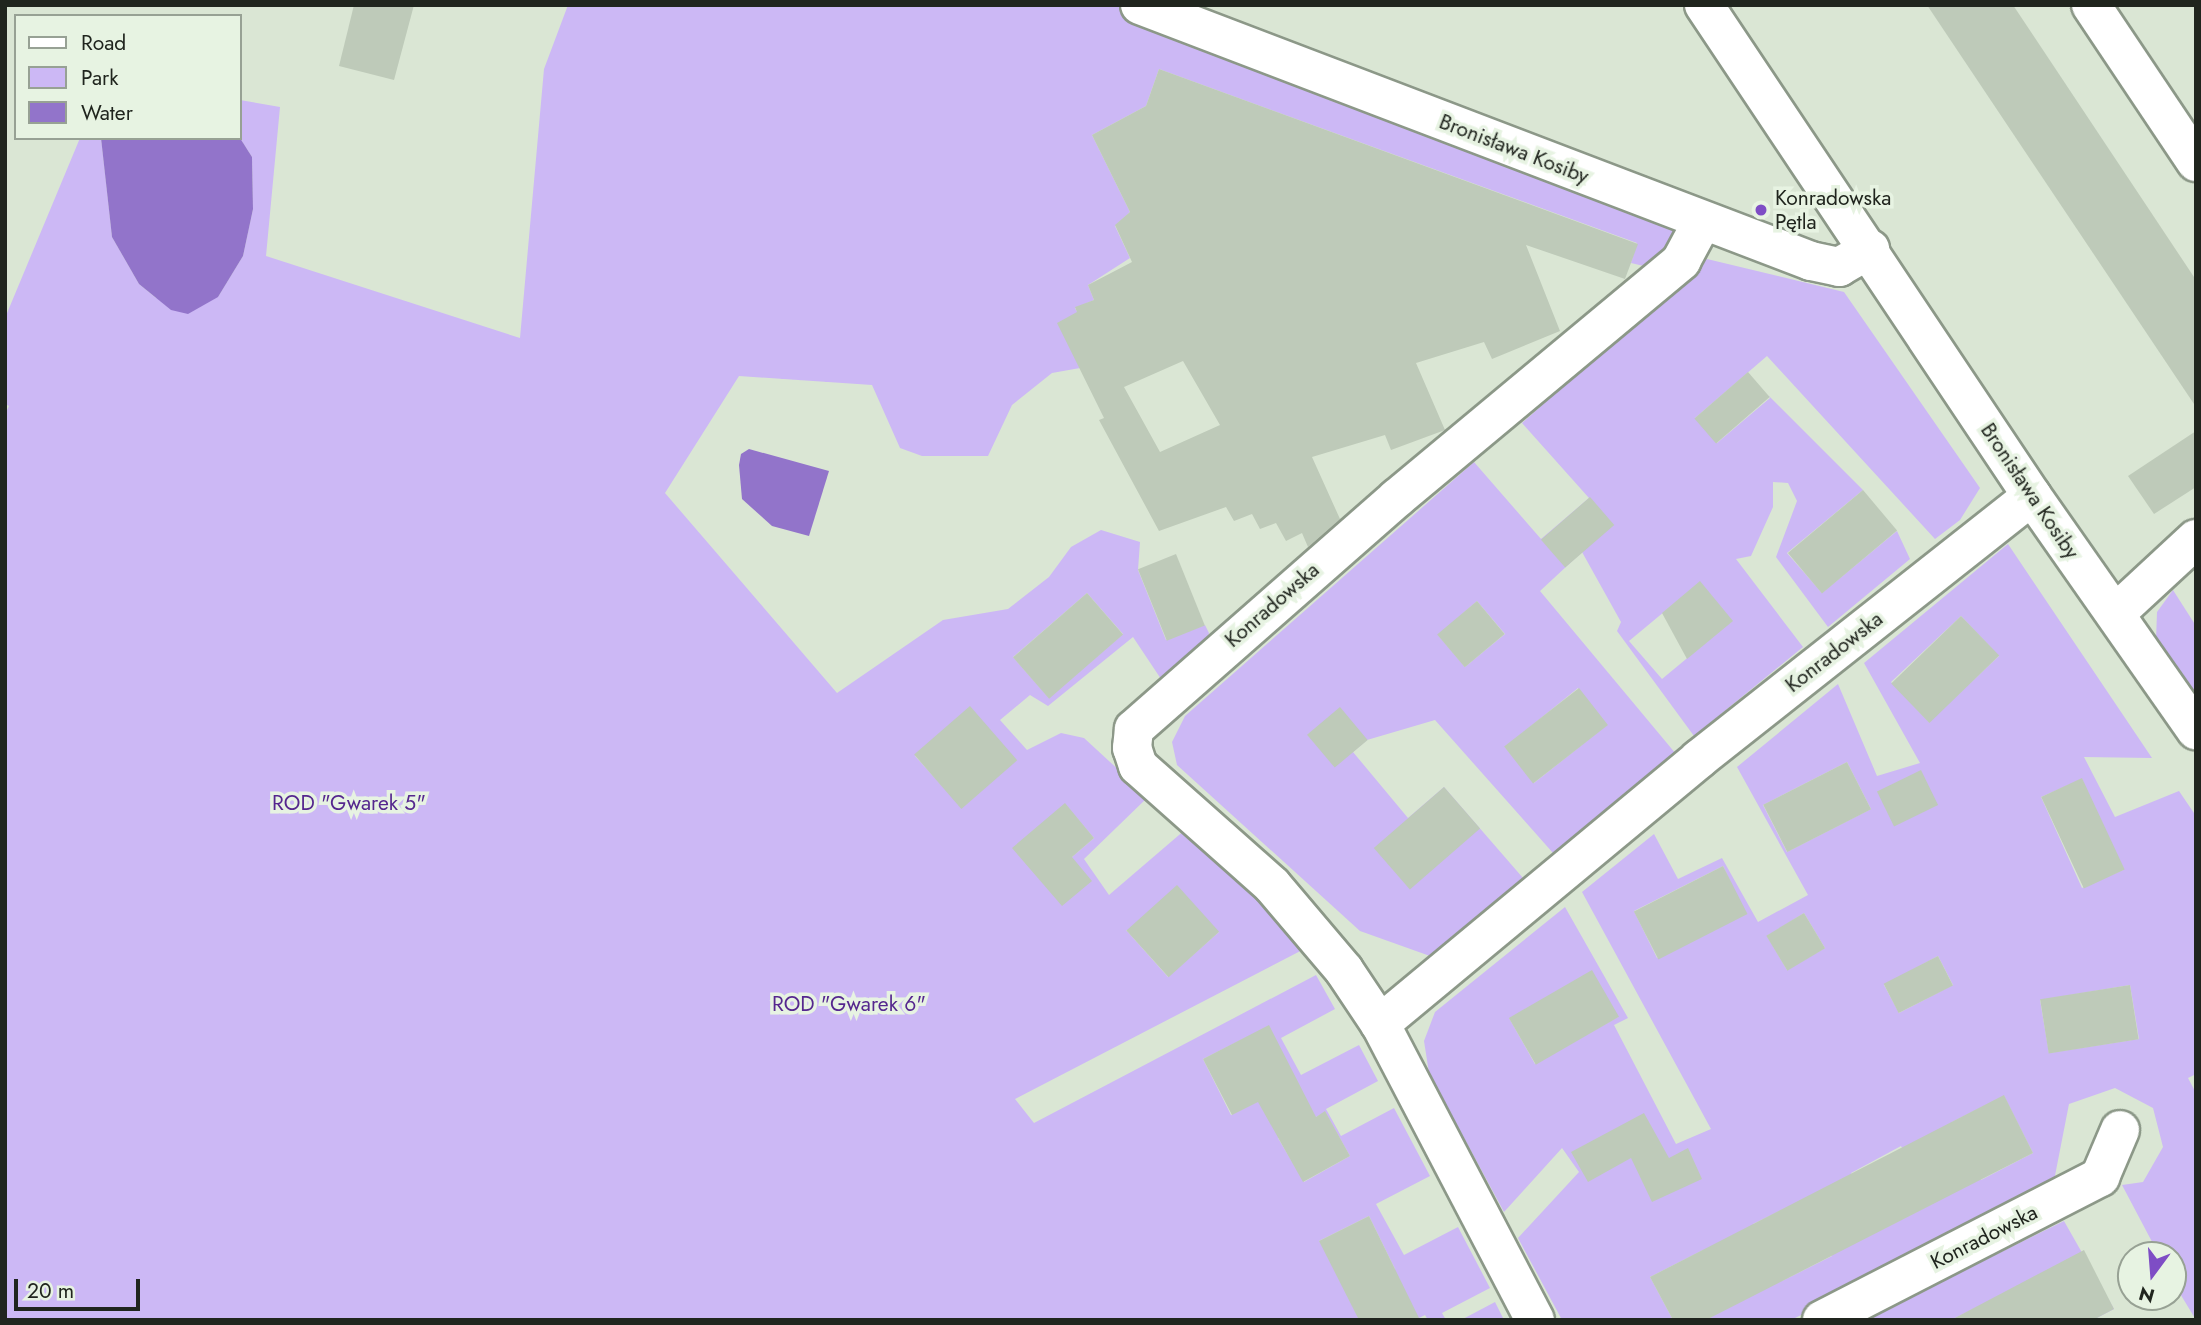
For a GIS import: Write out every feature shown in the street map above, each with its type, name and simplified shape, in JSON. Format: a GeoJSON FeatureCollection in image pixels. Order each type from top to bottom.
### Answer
{"type":"FeatureCollection","features":[{"type":"Feature","properties":{"kind":"street","name":"Bronisława Kosiby"},"geometry":{"type":"LineString","coordinates":[[1704,5],[1870,249],[2032,496],[2196,730]]}},
{"type":"Feature","properties":{"kind":"street"},"geometry":{"type":"LineString","coordinates":[[2091,5],[2196,162]]}},
{"type":"Feature","properties":{"kind":"street","name":"Bronisława Kosiby"},"geometry":{"type":"LineString","coordinates":[[1152,7],[1702,222],[1839,267],[1870,249]]}},
{"type":"Feature","properties":{"kind":"street","name":"Konradowska"},"geometry":{"type":"LineString","coordinates":[[1535,1320],[1380,1024],[1298,912],[1138,766],[1132,748],[1134,729],[1405,491],[1681,261],[1702,222]]}},
{"type":"Feature","properties":{"kind":"street","name":"Konradowska"},"geometry":{"type":"LineString","coordinates":[[1380,1024],[1699,759],[2032,496]]}},
{"type":"Feature","properties":{"kind":"street"},"geometry":{"type":"LineString","coordinates":[[2116,613],[2196,539]]}},
{"type":"Feature","properties":{"kind":"street","name":"Konradowska"},"geometry":{"type":"LineString","coordinates":[[1822,1320],[2100,1177],[2120,1130]]}},
{"type":"Feature","properties":{"kind":"green space"},"geometry":{"type":"Polygon","coordinates":[[[568,5],[1116,5],[1659,215],[1675,228],[1670,247],[1648,267],[1631,263],[1637,243],[1159,69],[1146,106],[1092,135],[1130,212],[1115,226],[1130,258],[1088,285],[1094,300],[1075,308],[1085,326],[1080,368],[1052,373],[1012,405],[988,456],[922,456],[900,448],[872,385],[739,376],[665,493],[837,693],[943,620],[1008,609],[1049,577],[1071,547],[1101,530],[1140,542],[1138,570],[1166,640],[1205,625],[1209,633],[1203,655],[1163,682],[1133,637],[1048,706],[1030,695],[1000,720],[1027,750],[1061,733],[1084,738],[1148,797],[1084,859],[1109,895],[1186,829],[1310,946],[1015,1099],[1034,1123],[1316,975],[1335,1009],[1281,1038],[1301,1075],[1359,1045],[1378,1081],[1326,1109],[1341,1136],[1394,1108],[1430,1176],[1376,1204],[1404,1255],[1458,1227],[1490,1288],[1442,1313],[1446,1320],[1428,1320],[1425,1315],[1415,1320],[5,1320],[5,414],[9,406],[5,404],[5,318],[79,140],[101,140],[112,237],[139,284],[156,298],[218,297],[243,256],[253,209],[252,157],[241,140],[242,100],[280,107],[266,256],[520,338],[544,69],[568,5]],[[1087,593],[1013,657],[1049,698],[1123,634],[1087,593]],[[970,707],[915,756],[962,808],[1016,760],[970,707]],[[1065,804],[1072,857],[1094,838],[1065,804]],[[1126,930],[1168,977],[1219,932],[1126,930]],[[1269,1026],[1203,1059],[1232,1115],[1269,1026]],[[1325,1112],[1278,1138],[1304,1182],[1350,1156],[1325,1112]],[[1369,1216],[1319,1241],[1395,1269],[1369,1216]]]}},
{"type":"Feature","properties":{"kind":"green space"},"geometry":{"type":"Polygon","coordinates":[[[1707,259],[1844,292],[1980,488],[1960,520],[1935,539],[1767,356],[1695,418],[1717,443],[1770,398],[1768,395],[1863,490],[1787,553],[1822,593],[1897,531],[1910,559],[1828,627],[1776,557],[1797,501],[1788,483],[1773,482],[1773,507],[1751,556],[1736,559],[1803,647],[1694,736],[1617,631],[1621,622],[1582,552],[1540,591],[1676,754],[1553,853],[1435,720],[1367,740],[1353,752],[1408,818],[1444,787],[1523,878],[1430,956],[1360,931],[1177,765],[1172,742],[1185,716],[1474,462],[1541,539],[1589,498],[1522,423],[1707,259]],[[1700,582],[1629,641],[1662,679],[1732,621],[1700,582]],[[1477,601],[1438,635],[1465,667],[1505,634],[1477,601]],[[1578,688],[1505,747],[1534,783],[1607,725],[1578,688]]]}},
{"type":"Feature","properties":{"kind":"green space"},"geometry":{"type":"Polygon","coordinates":[[[2008,544],[2152,758],[2084,757],[2115,817],[2179,791],[2196,816],[2196,1074],[2188,1078],[2196,1093],[2196,1320],[2187,1305],[2187,1241],[2152,1241],[2122,1185],[2143,1182],[2163,1147],[2153,1108],[2115,1088],[2069,1104],[2052,1191],[1791,1320],[1706,1320],[1732,1305],[1703,1250],[1650,1277],[1673,1320],[1562,1320],[1518,1238],[1579,1172],[1562,1148],[1504,1212],[1429,1073],[1424,1041],[1435,1012],[1565,907],[1628,1018],[1614,1025],[1676,1144],[1711,1129],[1582,892],[1654,834],[1678,879],[1722,858],[1758,922],[1808,895],[1737,767],[1838,684],[1877,776],[1920,763],[1864,663],[2008,544]],[[1961,616],[1891,682],[1929,722],[1999,656],[1961,616]],[[1847,762],[1763,805],[1787,852],[1871,809],[1847,762]],[[2082,779],[2041,797],[2082,888],[2123,870],[2082,779]],[[1723,866],[1634,911],[1657,958],[1746,914],[1723,866]],[[1804,913],[1767,936],[1787,970],[1825,948],[1804,913]],[[1938,956],[1884,985],[1899,1013],[1953,985],[1938,956]],[[2130,985],[2040,1000],[2049,1053],[2139,1039],[2130,985]],[[1618,1017],[1509,1018],[1535,1064],[1618,1017]],[[2004,1096],[1952,1122],[1981,1180],[2033,1153],[2004,1096]],[[1901,1146],[1851,1173],[1881,1230],[1932,1204],[1901,1146]],[[1804,1199],[1753,1224],[1782,1281],[1832,1256],[1804,1199]]]}},
{"type":"Feature","properties":{"kind":"green space"},"geometry":{"type":"Polygon","coordinates":[[[2173,590],[2196,626],[2196,698],[2156,641],[2157,612],[2173,590]]]}},
{"type":"Feature","properties":{"kind":"green space"},"geometry":{"type":"Polygon","coordinates":[[[2064,1221],[2114,1309],[2093,1320],[1983,1304],[1951,1320],[1864,1320],[2064,1221]]]}},
{"type":"Feature","properties":{"kind":"green space"},"geometry":{"type":"Polygon","coordinates":[[[1495,1302],[1504,1320],[1461,1320],[1495,1302]]]}},
{"type":"Feature","properties":{"kind":"water"},"geometry":{"type":"Polygon","coordinates":[[[101,140],[241,140],[252,157],[253,209],[243,256],[218,297],[188,314],[171,310],[139,284],[112,237],[101,140]]]}},
{"type":"Feature","properties":{"kind":"water"},"geometry":{"type":"Polygon","coordinates":[[[749,449],[829,471],[809,536],[772,526],[742,499],[739,465],[741,454],[749,449]]]}},
{"type":"Feature","properties":{"kind":"building"},"geometry":{"type":"Polygon","coordinates":[[[354,5],[414,5],[394,80],[339,66],[354,5]]]}},
{"type":"Feature","properties":{"kind":"building"},"geometry":{"type":"Polygon","coordinates":[[[1927,5],[2013,5],[2196,280],[2196,407],[1927,5]]]}},
{"type":"Feature","properties":{"kind":"building"},"geometry":{"type":"Polygon","coordinates":[[[1159,69],[1638,244],[1625,279],[1526,245],[1560,331],[1492,359],[1484,342],[1416,363],[1445,430],[1391,450],[1385,435],[1312,457],[1340,519],[1308,547],[1302,533],[1286,541],[1276,523],[1260,529],[1252,514],[1234,521],[1226,507],[1159,531],[1099,420],[1104,418],[1057,323],[1077,312],[1075,307],[1094,300],[1088,285],[1132,262],[1115,225],[1130,212],[1092,135],[1146,106],[1159,69]],[[1183,361],[1124,387],[1160,452],[1220,425],[1183,361]]]}},
{"type":"Feature","properties":{"kind":"building"},"geometry":{"type":"Polygon","coordinates":[[[1748,372],[1770,397],[1716,443],[1694,419],[1748,372]]]}},
{"type":"Feature","properties":{"kind":"building"},"geometry":{"type":"Polygon","coordinates":[[[2196,431],[2196,487],[2154,514],[2128,476],[2196,431]]]}},
{"type":"Feature","properties":{"kind":"building"},"geometry":{"type":"Polygon","coordinates":[[[1863,490],[1897,531],[1822,594],[1788,553],[1863,490]]]}},
{"type":"Feature","properties":{"kind":"building"},"geometry":{"type":"Polygon","coordinates":[[[1590,497],[1614,525],[1565,568],[1541,540],[1590,497]]]}},
{"type":"Feature","properties":{"kind":"building"},"geometry":{"type":"Polygon","coordinates":[[[1176,554],[1205,625],[1167,641],[1138,569],[1176,554]]]}},
{"type":"Feature","properties":{"kind":"building"},"geometry":{"type":"Polygon","coordinates":[[[1700,581],[1733,621],[1687,659],[1662,613],[1700,581]]]}},
{"type":"Feature","properties":{"kind":"building"},"geometry":{"type":"Polygon","coordinates":[[[1087,593],[1123,635],[1049,699],[1013,657],[1087,593]]]}},
{"type":"Feature","properties":{"kind":"building"},"geometry":{"type":"Polygon","coordinates":[[[1477,601],[1505,634],[1465,667],[1437,634],[1477,601]]]}},
{"type":"Feature","properties":{"kind":"building"},"geometry":{"type":"Polygon","coordinates":[[[1961,616],[1999,656],[1929,723],[1891,683],[1961,616]]]}},
{"type":"Feature","properties":{"kind":"building"},"geometry":{"type":"Polygon","coordinates":[[[1579,688],[1608,725],[1533,784],[1504,746],[1579,688]]]}},
{"type":"Feature","properties":{"kind":"building"},"geometry":{"type":"Polygon","coordinates":[[[970,706],[1017,760],[961,809],[914,755],[970,706]]]}},
{"type":"Feature","properties":{"kind":"building"},"geometry":{"type":"Polygon","coordinates":[[[1340,707],[1368,740],[1335,768],[1307,735],[1340,707]]]}},
{"type":"Feature","properties":{"kind":"building"},"geometry":{"type":"Polygon","coordinates":[[[1847,762],[1871,809],[1787,852],[1763,805],[1847,762]]]}},
{"type":"Feature","properties":{"kind":"building"},"geometry":{"type":"Polygon","coordinates":[[[1921,770],[1938,805],[1894,827],[1877,791],[1921,770]]]}},
{"type":"Feature","properties":{"kind":"building"},"geometry":{"type":"Polygon","coordinates":[[[2082,778],[2125,870],[2084,889],[2041,797],[2082,778]]]}},
{"type":"Feature","properties":{"kind":"building"},"geometry":{"type":"Polygon","coordinates":[[[1444,787],[1480,829],[1410,890],[1374,848],[1444,787]]]}},
{"type":"Feature","properties":{"kind":"building"},"geometry":{"type":"Polygon","coordinates":[[[1065,803],[1094,838],[1072,857],[1092,881],[1062,906],[1012,848],[1065,803]]]}},
{"type":"Feature","properties":{"kind":"building"},"geometry":{"type":"Polygon","coordinates":[[[1723,866],[1748,914],[1658,960],[1634,911],[1723,866]]]}},
{"type":"Feature","properties":{"kind":"building"},"geometry":{"type":"Polygon","coordinates":[[[1177,885],[1219,932],[1169,977],[1126,931],[1177,885]]]}},
{"type":"Feature","properties":{"kind":"building"},"geometry":{"type":"Polygon","coordinates":[[[1804,913],[1825,948],[1787,971],[1766,936],[1804,913]]]}},
{"type":"Feature","properties":{"kind":"building"},"geometry":{"type":"Polygon","coordinates":[[[1938,956],[1953,985],[1899,1013],[1884,984],[1938,956]]]}},
{"type":"Feature","properties":{"kind":"building"},"geometry":{"type":"Polygon","coordinates":[[[1592,970],[1619,1017],[1536,1065],[1509,1018],[1592,970]]]}},
{"type":"Feature","properties":{"kind":"building"},"geometry":{"type":"Polygon","coordinates":[[[2130,985],[2139,1039],[2049,1054],[2040,999],[2130,985]]]}},
{"type":"Feature","properties":{"kind":"building"},"geometry":{"type":"Polygon","coordinates":[[[1269,1025],[1316,1117],[1325,1111],[1350,1156],[1303,1182],[1258,1102],[1232,1115],[1203,1059],[1269,1025]]]}},
{"type":"Feature","properties":{"kind":"building"},"geometry":{"type":"Polygon","coordinates":[[[2004,1095],[2033,1153],[1706,1320],[1673,1320],[1650,1277],[2004,1095]]]}},
{"type":"Feature","properties":{"kind":"building"},"geometry":{"type":"Polygon","coordinates":[[[1644,1113],[1669,1158],[1688,1148],[1702,1179],[1652,1202],[1631,1158],[1588,1182],[1571,1152],[1644,1113]]]}},
{"type":"Feature","properties":{"kind":"building"},"geometry":{"type":"Polygon","coordinates":[[[1369,1216],[1420,1320],[1359,1320],[1319,1241],[1369,1216]]]}},
{"type":"Feature","properties":{"kind":"building"},"geometry":{"type":"Polygon","coordinates":[[[2084,1250],[2114,1309],[2093,1320],[1951,1320],[2084,1250]]]}},
{"type":"Feature","properties":{"kind":"place","name":"Konradowska Pętla"},"geometry":{"type":"Point","coordinates":[1761,210]}},
{"type":"Feature","properties":{"kind":"park label","name":"ROD \"Gwarek 5\""},"geometry":{"type":"Point","coordinates":[349,803]}},
{"type":"Feature","properties":{"kind":"park label","name":"ROD \"Gwarek 6\""},"geometry":{"type":"Point","coordinates":[849,1004]}}]}
